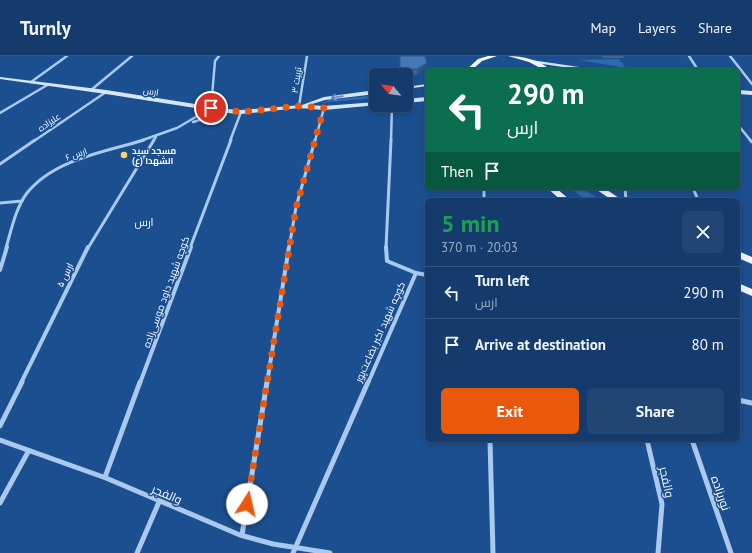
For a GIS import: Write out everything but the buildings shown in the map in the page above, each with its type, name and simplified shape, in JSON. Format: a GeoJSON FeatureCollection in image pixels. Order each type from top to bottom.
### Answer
{"type":"FeatureCollection","features":[{"type":"Feature","properties":{"kind":"main road"},"geometry":{"type":"LineString","coordinates":[[471,68],[481,58],[494,56]]}},
{"type":"Feature","properties":{"kind":"main road"},"geometry":{"type":"LineString","coordinates":[[511,56],[519,57],[544,68]]}},
{"type":"Feature","properties":{"kind":"main road"},"geometry":{"type":"LineString","coordinates":[[530,61],[575,68]]}},
{"type":"Feature","properties":{"kind":"main road","name":"ارس"},"geometry":{"type":"LineString","coordinates":[[0,78],[106,92],[230,112],[299,106],[324,99],[369,93]]}},
{"type":"Feature","properties":{"kind":"main road"},"geometry":{"type":"LineString","coordinates":[[413,87],[425,85]]}},
{"type":"Feature","properties":{"kind":"main road"},"geometry":{"type":"LineString","coordinates":[[740,92],[752,93]]}},
{"type":"Feature","properties":{"kind":"main road"},"geometry":{"type":"LineString","coordinates":[[413,100],[425,99]]}},
{"type":"Feature","properties":{"kind":"main road","name":"ارس"},"geometry":{"type":"LineString","coordinates":[[299,106],[324,108],[369,105]]}},
{"type":"Feature","properties":{"kind":"main road"},"geometry":{"type":"LineString","coordinates":[[554,190],[564,198]]}},
{"type":"Feature","properties":{"kind":"main road"},"geometry":{"type":"LineString","coordinates":[[601,190],[615,198]]}},
{"type":"Feature","properties":{"kind":"main road"},"geometry":{"type":"LineString","coordinates":[[740,255],[752,261]]}},
{"type":"Feature","properties":{"kind":"main road"},"geometry":{"type":"LineString","coordinates":[[740,287],[752,292]]}},
{"type":"Feature","properties":{"kind":"street"},"geometry":{"type":"LineString","coordinates":[[31,82],[67,56]]}},
{"type":"Feature","properties":{"kind":"street"},"geometry":{"type":"LineString","coordinates":[[91,90],[132,56]]}},
{"type":"Feature","properties":{"kind":"street"},"geometry":{"type":"LineString","coordinates":[[211,108],[215,61],[218,56]]}},
{"type":"Feature","properties":{"kind":"street","name":"تربیت ۳"},"geometry":{"type":"LineString","coordinates":[[299,106],[307,56]]}},
{"type":"Feature","properties":{"kind":"street"},"geometry":{"type":"LineString","coordinates":[[689,56],[697,68]]}},
{"type":"Feature","properties":{"kind":"street"},"geometry":{"type":"LineString","coordinates":[[730,56],[739,68]]}},
{"type":"Feature","properties":{"kind":"street"},"geometry":{"type":"LineString","coordinates":[[740,69],[752,84]]}},
{"type":"Feature","properties":{"kind":"street"},"geometry":{"type":"LineString","coordinates":[[0,113],[49,84]]}},
{"type":"Feature","properties":{"kind":"street","name":"علیزاده"},"geometry":{"type":"LineString","coordinates":[[0,164],[106,92]]}},
{"type":"Feature","properties":{"kind":"street","name":"ارس ۶"},"geometry":{"type":"LineString","coordinates":[[0,270],[22,201],[32,188],[56,170],[75,161],[156,137],[187,124],[211,108]]}},
{"type":"Feature","properties":{"kind":"street"},"geometry":{"type":"LineString","coordinates":[[242,535],[296,208],[324,108]]}},
{"type":"Feature","properties":{"kind":"street"},"geometry":{"type":"LineString","coordinates":[[187,124],[230,112]]}},
{"type":"Feature","properties":{"kind":"street","name":"کوچه شهید داود موسی‌زاده"},"geometry":{"type":"LineString","coordinates":[[105,477],[242,112]]}},
{"type":"Feature","properties":{"kind":"street","name":"کوچه شهید اکبر بضاعت‌پور"},"geometry":{"type":"LineString","coordinates":[[294,550],[416,273],[387,261],[386,257],[392,112]]}},
{"type":"Feature","properties":{"kind":"street"},"geometry":{"type":"LineString","coordinates":[[740,127],[752,142]]}},
{"type":"Feature","properties":{"kind":"street","name":"ارس ۵"},"geometry":{"type":"LineString","coordinates":[[0,426],[90,243],[156,137]]}},
{"type":"Feature","properties":{"kind":"street"},"geometry":{"type":"LineString","coordinates":[[0,203],[22,201]]}},
{"type":"Feature","properties":{"kind":"street"},"geometry":{"type":"LineString","coordinates":[[416,273],[425,275]]}},
{"type":"Feature","properties":{"kind":"street"},"geometry":{"type":"LineString","coordinates":[[740,400],[752,403]]}},
{"type":"Feature","properties":{"kind":"street","name":"والفجر"},"geometry":{"type":"LineString","coordinates":[[0,440],[28,452],[105,477],[159,502],[242,535],[294,550],[330,553]]}},
{"type":"Feature","properties":{"kind":"street"},"geometry":{"type":"LineString","coordinates":[[490,442],[493,553]]}},
{"type":"Feature","properties":{"kind":"street","name":"والفجر"},"geometry":{"type":"LineString","coordinates":[[647,442],[662,504],[658,553]]}},
{"type":"Feature","properties":{"kind":"street","name":"نوریزاده"},"geometry":{"type":"LineString","coordinates":[[693,442],[731,553]]}},
{"type":"Feature","properties":{"kind":"street"},"geometry":{"type":"LineString","coordinates":[[0,503],[28,452]]}},
{"type":"Feature","properties":{"kind":"street"},"geometry":{"type":"LineString","coordinates":[[137,553],[159,502]]}},
{"type":"Feature","properties":{"kind":"shaded area"},"geometry":{"type":"Polygon","coordinates":[[[619,59],[626,68],[579,60],[619,59]]]}},
{"type":"Feature","properties":{"kind":"shaded area"},"geometry":{"type":"Polygon","coordinates":[[[369,96],[369,99],[321,103],[329,100],[369,96]]]}},
{"type":"Feature","properties":{"kind":"shaded area"},"geometry":{"type":"Polygon","coordinates":[[[573,190],[585,190],[597,198],[583,198],[573,190]]]}},
{"type":"Feature","properties":{"kind":"place","name":"مسجد سید الشهدا (ع)"},"geometry":{"type":"Point","coordinates":[124,155]}},
{"type":"Feature","properties":{"kind":"district","name":"ارس"},"geometry":{"type":"Point","coordinates":[144,222]}},
{"type":"Feature","properties":{"kind":"route"},"geometry":{"type":"LineString","coordinates":[[211,108],[242,112],[299,106],[324,108],[296,208],[247,504]]}}]}
